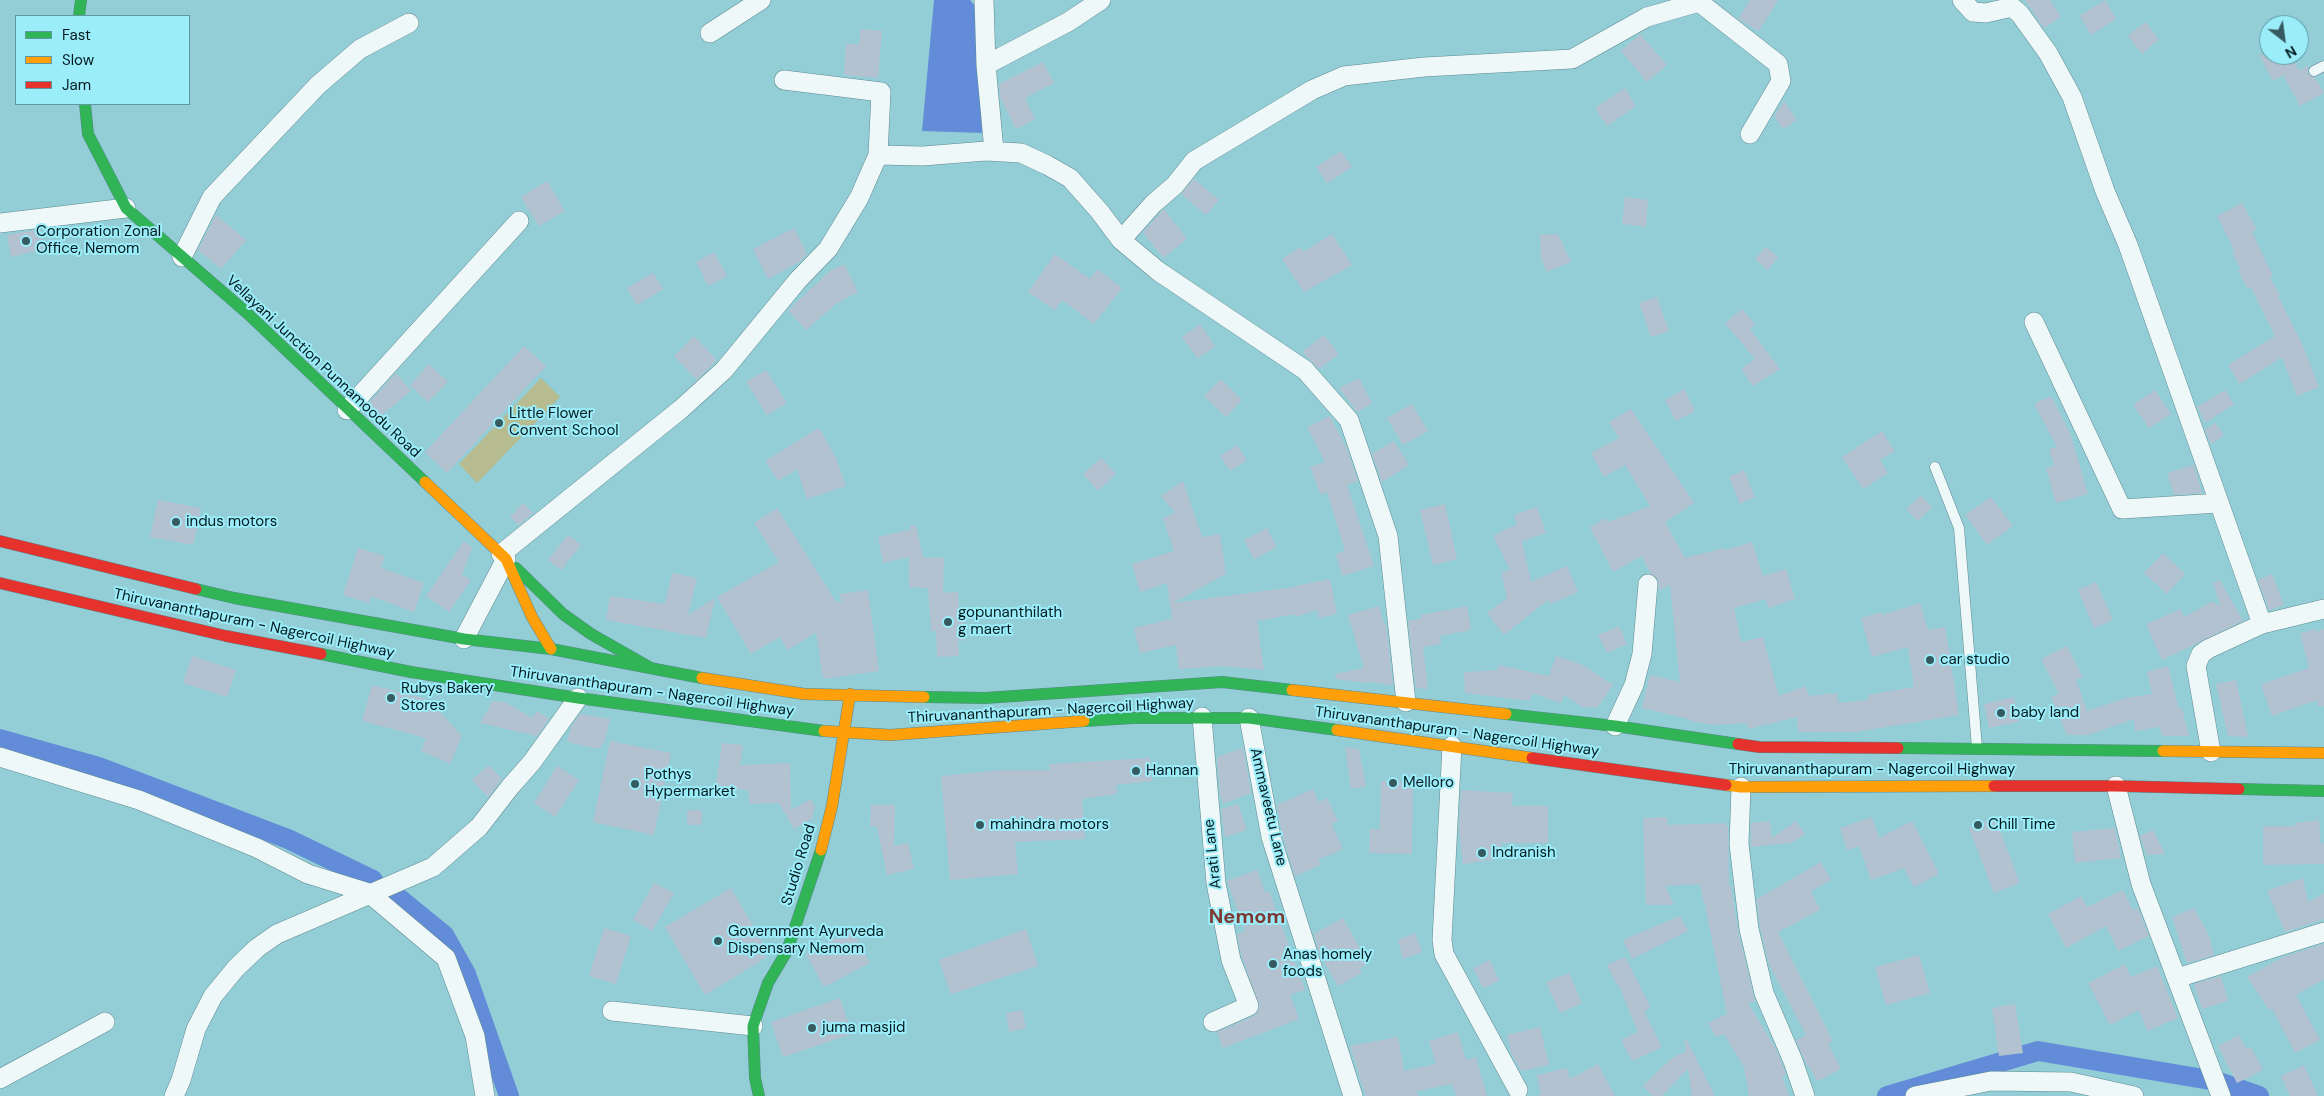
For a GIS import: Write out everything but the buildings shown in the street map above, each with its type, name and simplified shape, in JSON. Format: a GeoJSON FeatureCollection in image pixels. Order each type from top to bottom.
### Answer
{"type":"FeatureCollection","features":[{"type":"Feature","properties":{"kind":"main road"},"geometry":{"type":"LineString","coordinates":[[79,15],[81,0]]}},
{"type":"Feature","properties":{"kind":"main road","name":"Vellayani Junction Punnamoodu Road"},"geometry":{"type":"LineString","coordinates":[[85,105],[88,134],[126,208],[247,313],[347,410],[504,556],[550,654]]}},
{"type":"Feature","properties":{"kind":"main road","name":"Thiruvananthapuram - Nagercoil Highway"},"geometry":{"type":"LineString","coordinates":[[0,541],[234,598],[550,654],[804,694],[985,698],[1222,682],[1615,726],[1759,747],[2324,754]]}},
{"type":"Feature","properties":{"kind":"main road"},"geometry":{"type":"LineString","coordinates":[[504,556],[563,614],[591,634],[655,670]]}},
{"type":"Feature","properties":{"kind":"main road","name":"Thiruvananthapuram - Nagercoil Highway"},"geometry":{"type":"LineString","coordinates":[[0,583],[226,636],[411,672],[547,689],[578,698],[843,734],[890,736],[1133,718],[1249,718],[1741,787],[2116,786],[2324,791]]}},
{"type":"Feature","properties":{"kind":"main road","name":"Studio Road"},"geometry":{"type":"LineString","coordinates":[[759,1096],[755,1078],[752,1026],[768,983],[787,951],[815,871],[832,806],[850,694]]}},
{"type":"Feature","properties":{"kind":"street"},"geometry":{"type":"LineString","coordinates":[[710,34],[761,0]]}},
{"type":"Feature","properties":{"kind":"street"},"geometry":{"type":"LineString","coordinates":[[984,0],[986,65],[994,151]]}},
{"type":"Feature","properties":{"kind":"street"},"geometry":{"type":"LineString","coordinates":[[986,65],[1068,22],[1101,0]]}},
{"type":"Feature","properties":{"kind":"street"},"geometry":{"type":"LineString","coordinates":[[1962,0],[1973,12],[1986,13],[2012,7],[2020,14],[2048,53],[2072,97],[2099,175],[2128,245],[2262,624]]}},
{"type":"Feature","properties":{"kind":"street"},"geometry":{"type":"LineString","coordinates":[[1120,240],[1174,184],[1194,160],[1312,90],[1344,76],[1424,67],[1572,58],[1647,17],[1698,1],[1761,48],[1778,64],[1781,81],[1750,134]]}},
{"type":"Feature","properties":{"kind":"street"},"geometry":{"type":"LineString","coordinates":[[182,257],[212,197],[318,85],[360,49],[409,23]]}},
{"type":"Feature","properties":{"kind":"street"},"geometry":{"type":"LineString","coordinates":[[464,638],[504,556],[681,409],[724,370],[798,280],[828,249],[860,198],[878,155],[881,92],[784,80]]}},
{"type":"Feature","properties":{"kind":"street"},"geometry":{"type":"LineString","coordinates":[[878,155],[923,156],[994,151],[1021,153],[1070,178],[1100,212],[1120,240],[1158,271],[1305,370],[1349,420],[1388,536],[1406,702]]}},
{"type":"Feature","properties":{"kind":"street"},"geometry":{"type":"LineString","coordinates":[[0,223],[126,208]]}},
{"type":"Feature","properties":{"kind":"street"},"geometry":{"type":"LineString","coordinates":[[347,410],[519,221]]}},
{"type":"Feature","properties":{"kind":"street"},"geometry":{"type":"LineString","coordinates":[[2034,322],[2122,509],[2219,503]]}},
{"type":"Feature","properties":{"kind":"street"},"geometry":{"type":"LineString","coordinates":[[1615,726],[1634,685],[1642,654],[1648,584]]}},
{"type":"Feature","properties":{"kind":"street"},"geometry":{"type":"LineString","coordinates":[[2211,752],[2196,666],[2201,654],[2262,624],[2324,609]]}},
{"type":"Feature","properties":{"kind":"street"},"geometry":{"type":"LineString","coordinates":[[174,1096],[181,1080],[196,1029],[213,996],[236,968],[257,948],[278,934],[369,893],[433,867],[480,827],[510,787],[532,762],[578,698]]}},
{"type":"Feature","properties":{"kind":"street","name":"Arati Lane"},"geometry":{"type":"LineString","coordinates":[[1202,717],[1216,883],[1231,960],[1249,1006],[1213,1022]]}},
{"type":"Feature","properties":{"kind":"street","name":"Ammaveetu Lane"},"geometry":{"type":"LineString","coordinates":[[1249,718],[1271,837],[1353,1096]]}},
{"type":"Feature","properties":{"kind":"street"},"geometry":{"type":"LineString","coordinates":[[1452,746],[1442,940],[1444,954],[1518,1090]]}},
{"type":"Feature","properties":{"kind":"street"},"geometry":{"type":"LineString","coordinates":[[0,757],[139,800],[257,848],[308,874],[369,893],[446,958],[476,1036],[485,1096]]}},
{"type":"Feature","properties":{"kind":"street"},"geometry":{"type":"LineString","coordinates":[[2116,786],[2141,884],[2221,1096]]}},
{"type":"Feature","properties":{"kind":"street"},"geometry":{"type":"LineString","coordinates":[[1741,787],[1739,844],[1749,929],[1764,993],[1793,1061],[1805,1096]]}},
{"type":"Feature","properties":{"kind":"street"},"geometry":{"type":"LineString","coordinates":[[2177,978],[2324,932]]}},
{"type":"Feature","properties":{"kind":"street"},"geometry":{"type":"LineString","coordinates":[[612,1011],[752,1026]]}},
{"type":"Feature","properties":{"kind":"street"},"geometry":{"type":"LineString","coordinates":[[0,1079],[105,1022]]}},
{"type":"Feature","properties":{"kind":"street"},"geometry":{"type":"LineString","coordinates":[[1915,1096],[1991,1081],[2071,1082],[2134,1096]]}},
{"type":"Feature","properties":{"kind":"lane"},"geometry":{"type":"LineString","coordinates":[[2314,71],[2324,66]]}},
{"type":"Feature","properties":{"kind":"lane"},"geometry":{"type":"LineString","coordinates":[[1934,467],[1959,528],[1978,749]]}},
{"type":"Feature","properties":{"kind":"green space"},"geometry":{"type":"Polygon","coordinates":[[[541,378],[560,397],[477,483],[459,464],[541,378]]]}},
{"type":"Feature","properties":{"kind":"water"},"geometry":{"type":"Polygon","coordinates":[[[934,0],[970,0],[977,8],[982,133],[922,131],[934,0]]]}},
{"type":"Feature","properties":{"kind":"waterway"},"geometry":{"type":"LineString","coordinates":[[0,739],[99,767],[288,839],[373,880]]}},
{"type":"Feature","properties":{"kind":"waterway"},"geometry":{"type":"LineString","coordinates":[[390,891],[444,935],[466,974],[509,1096]]}},
{"type":"Feature","properties":{"kind":"waterway"},"geometry":{"type":"LineString","coordinates":[[1887,1096],[2038,1051],[2216,1081],[2259,1096]]}},
{"type":"Feature","properties":{"kind":"traffic: fast"},"geometry":{"type":"LineString","coordinates":[[79,15],[81,0]]}},
{"type":"Feature","properties":{"kind":"traffic: fast"},"geometry":{"type":"LineString","coordinates":[[85,105],[88,134],[126,208],[247,313],[425,482]]}},
{"type":"Feature","properties":{"kind":"traffic: fast"},"geometry":{"type":"LineString","coordinates":[[516,568],[563,614],[591,634],[649,667]]}},
{"type":"Feature","properties":{"kind":"traffic: fast"},"geometry":{"type":"LineString","coordinates":[[196,589],[234,598],[464,639],[551,649],[702,678]]}},
{"type":"Feature","properties":{"kind":"traffic: fast"},"geometry":{"type":"LineString","coordinates":[[321,654],[411,672],[578,698],[824,731]]}},
{"type":"Feature","properties":{"kind":"traffic: fast"},"geometry":{"type":"LineString","coordinates":[[924,697],[985,698],[1222,682],[1292,690]]}},
{"type":"Feature","properties":{"kind":"traffic: fast"},"geometry":{"type":"LineString","coordinates":[[1506,714],[1615,726],[1738,744]]}},
{"type":"Feature","properties":{"kind":"traffic: fast"},"geometry":{"type":"LineString","coordinates":[[1084,721],[1133,718],[1249,718],[1337,730]]}},
{"type":"Feature","properties":{"kind":"traffic: fast"},"geometry":{"type":"LineString","coordinates":[[1898,748],[2163,751]]}},
{"type":"Feature","properties":{"kind":"traffic: fast"},"geometry":{"type":"LineString","coordinates":[[2239,789],[2324,791]]}},
{"type":"Feature","properties":{"kind":"traffic: fast"},"geometry":{"type":"LineString","coordinates":[[759,1096],[755,1078],[753,1026],[768,983],[787,951],[821,850]]}},
{"type":"Feature","properties":{"kind":"traffic: slow"},"geometry":{"type":"LineString","coordinates":[[425,482],[506,559],[532,617],[551,649]]}},
{"type":"Feature","properties":{"kind":"traffic: slow"},"geometry":{"type":"LineString","coordinates":[[702,678],[804,694],[924,697]]}},
{"type":"Feature","properties":{"kind":"traffic: slow"},"geometry":{"type":"LineString","coordinates":[[1292,690],[1506,714]]}},
{"type":"Feature","properties":{"kind":"traffic: slow"},"geometry":{"type":"LineString","coordinates":[[821,850],[832,806],[850,694]]}},
{"type":"Feature","properties":{"kind":"traffic: slow"},"geometry":{"type":"LineString","coordinates":[[824,731],[890,735],[1084,721]]}},
{"type":"Feature","properties":{"kind":"traffic: slow"},"geometry":{"type":"LineString","coordinates":[[1337,730],[1532,758]]}},
{"type":"Feature","properties":{"kind":"traffic: slow"},"geometry":{"type":"LineString","coordinates":[[2163,751],[2324,753]]}},
{"type":"Feature","properties":{"kind":"traffic: slow"},"geometry":{"type":"LineString","coordinates":[[1726,785],[1741,787],[1994,786]]}},
{"type":"Feature","properties":{"kind":"traffic: jam"},"geometry":{"type":"LineString","coordinates":[[0,541],[196,589]]}},
{"type":"Feature","properties":{"kind":"traffic: jam"},"geometry":{"type":"LineString","coordinates":[[0,583],[226,636],[321,654]]}},
{"type":"Feature","properties":{"kind":"traffic: jam"},"geometry":{"type":"LineString","coordinates":[[1738,744],[1759,747],[1898,748]]}},
{"type":"Feature","properties":{"kind":"traffic: jam"},"geometry":{"type":"LineString","coordinates":[[1532,758],[1726,785]]}},
{"type":"Feature","properties":{"kind":"traffic: jam"},"geometry":{"type":"LineString","coordinates":[[1994,786],[2239,789]]}},
{"type":"Feature","properties":{"kind":"place","name":"Corporation Zonal Office, Nemom"},"geometry":{"type":"Point","coordinates":[26,241]}},
{"type":"Feature","properties":{"kind":"place","name":"Little Flower Convent School"},"geometry":{"type":"Point","coordinates":[499,423]}},
{"type":"Feature","properties":{"kind":"place","name":"indus motors"},"geometry":{"type":"Point","coordinates":[176,522]}},
{"type":"Feature","properties":{"kind":"place","name":"gopunanthilath g maert"},"geometry":{"type":"Point","coordinates":[948,622]}},
{"type":"Feature","properties":{"kind":"place","name":"car studio"},"geometry":{"type":"Point","coordinates":[1930,660]}},
{"type":"Feature","properties":{"kind":"place","name":"Rubys Bakery Stores"},"geometry":{"type":"Point","coordinates":[391,698]}},
{"type":"Feature","properties":{"kind":"place","name":"baby land"},"geometry":{"type":"Point","coordinates":[2001,713]}},
{"type":"Feature","properties":{"kind":"place","name":"Hannan"},"geometry":{"type":"Point","coordinates":[1136,771]}},
{"type":"Feature","properties":{"kind":"place","name":"Melloro"},"geometry":{"type":"Point","coordinates":[1393,783]}},
{"type":"Feature","properties":{"kind":"place","name":"Pothys Hypermarket"},"geometry":{"type":"Point","coordinates":[635,784]}},
{"type":"Feature","properties":{"kind":"place","name":"mahindra motors"},"geometry":{"type":"Point","coordinates":[980,825]}},
{"type":"Feature","properties":{"kind":"place","name":"Chill Time"},"geometry":{"type":"Point","coordinates":[1978,825]}},
{"type":"Feature","properties":{"kind":"place","name":"Indranish"},"geometry":{"type":"Point","coordinates":[1482,853]}},
{"type":"Feature","properties":{"kind":"place","name":"Government Ayurveda Dispensary Nemom"},"geometry":{"type":"Point","coordinates":[718,941]}},
{"type":"Feature","properties":{"kind":"place","name":"Anas homely foods"},"geometry":{"type":"Point","coordinates":[1273,964]}},
{"type":"Feature","properties":{"kind":"place","name":"juma masjid"},"geometry":{"type":"Point","coordinates":[812,1028]}},
{"type":"Feature","properties":{"kind":"district","name":"Nemom"},"geometry":{"type":"Point","coordinates":[1247,918]}}]}
